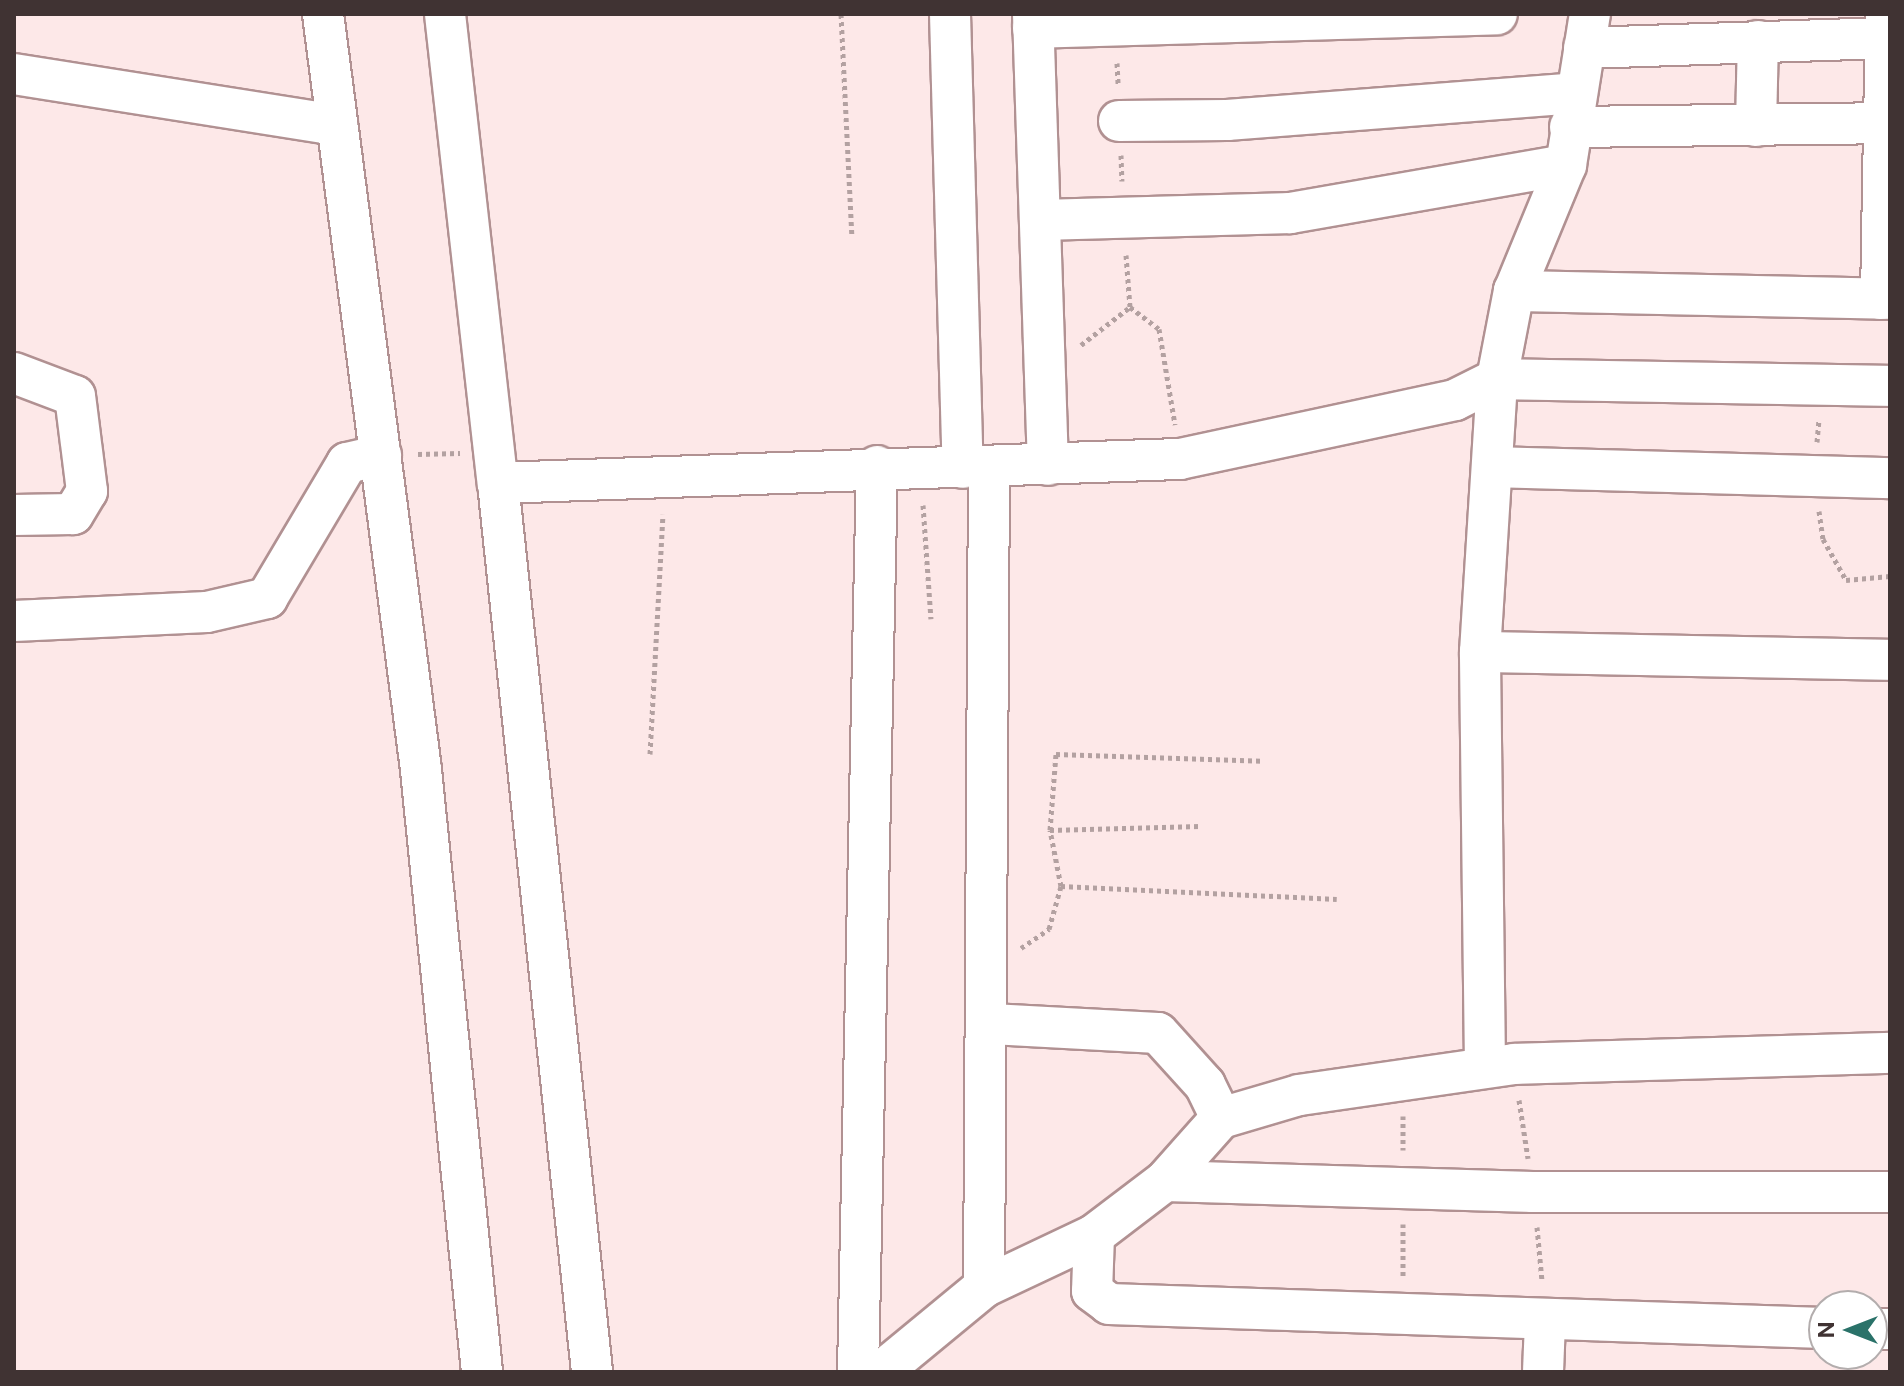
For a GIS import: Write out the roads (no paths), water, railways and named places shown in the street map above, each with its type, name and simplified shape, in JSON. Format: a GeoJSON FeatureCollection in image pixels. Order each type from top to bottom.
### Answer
{"type":"FeatureCollection","features":[{"type":"Feature","properties":{"kind":"street"},"geometry":{"type":"LineString","coordinates":[[323,14],[421,770],[482,1372]]}},
{"type":"Feature","properties":{"kind":"street"},"geometry":{"type":"LineString","coordinates":[[445,14],[592,1372]]}},
{"type":"Feature","properties":{"kind":"street"},"geometry":{"type":"LineString","coordinates":[[950,14],[976,468],[989,944],[991,1024],[984,1287]]}},
{"type":"Feature","properties":{"kind":"street"},"geometry":{"type":"LineString","coordinates":[[1048,465],[1043,220],[1033,21],[1497,14]]}},
{"type":"Feature","properties":{"kind":"street"},"geometry":{"type":"LineString","coordinates":[[1485,1067],[1480,652],[1497,379],[1514,291],[1570,128],[1587,31],[1758,41],[1888,30],[1886,299],[1514,291]]}},
{"type":"Feature","properties":{"kind":"street"},"geometry":{"type":"LineString","coordinates":[[1756,126],[1758,41]]}},
{"type":"Feature","properties":{"kind":"street"},"geometry":{"type":"LineString","coordinates":[[14,74],[337,125]]}},
{"type":"Feature","properties":{"kind":"street"},"geometry":{"type":"LineString","coordinates":[[1119,121],[1227,120],[1570,128],[1889,123]]}},
{"type":"Feature","properties":{"kind":"street"},"geometry":{"type":"LineString","coordinates":[[1043,220],[1290,213],[1570,128]]}},
{"type":"Feature","properties":{"kind":"street"},"geometry":{"type":"LineString","coordinates":[[14,373],[75,396],[87,491],[73,514],[14,515]]}},
{"type":"Feature","properties":{"kind":"street"},"geometry":{"type":"LineString","coordinates":[[496,467],[665,481],[877,466],[976,468],[1180,459],[1455,400],[1497,379],[1890,386]]}},
{"type":"Feature","properties":{"kind":"street"},"geometry":{"type":"LineString","coordinates":[[14,621],[207,612],[267,598],[347,463],[381,455]]}},
{"type":"Feature","properties":{"kind":"street"},"geometry":{"type":"LineString","coordinates":[[858,1372],[877,466]]}},
{"type":"Feature","properties":{"kind":"street"},"geometry":{"type":"LineString","coordinates":[[1493,467],[1890,478]]}},
{"type":"Feature","properties":{"kind":"street"},"geometry":{"type":"LineString","coordinates":[[1480,652],[1890,660]]}},
{"type":"Feature","properties":{"kind":"street"},"geometry":{"type":"LineString","coordinates":[[991,1024],[1158,1033],[1205,1085],[1221,1118]]}},
{"type":"Feature","properties":{"kind":"street"},"geometry":{"type":"LineString","coordinates":[[881,1372],[984,1287],[1094,1235],[1165,1181],[1221,1118],[1299,1095],[1485,1067],[1675,1054],[1890,1053]]}},
{"type":"Feature","properties":{"kind":"street"},"geometry":{"type":"LineString","coordinates":[[1165,1181],[1533,1192],[1890,1192]]}},
{"type":"Feature","properties":{"kind":"street"},"geometry":{"type":"LineString","coordinates":[[1094,1235],[1092,1291],[1109,1304],[1545,1322],[1808,1328]]}},
{"type":"Feature","properties":{"kind":"street"},"geometry":{"type":"LineString","coordinates":[[1543,1372],[1545,1322]]}}]}
